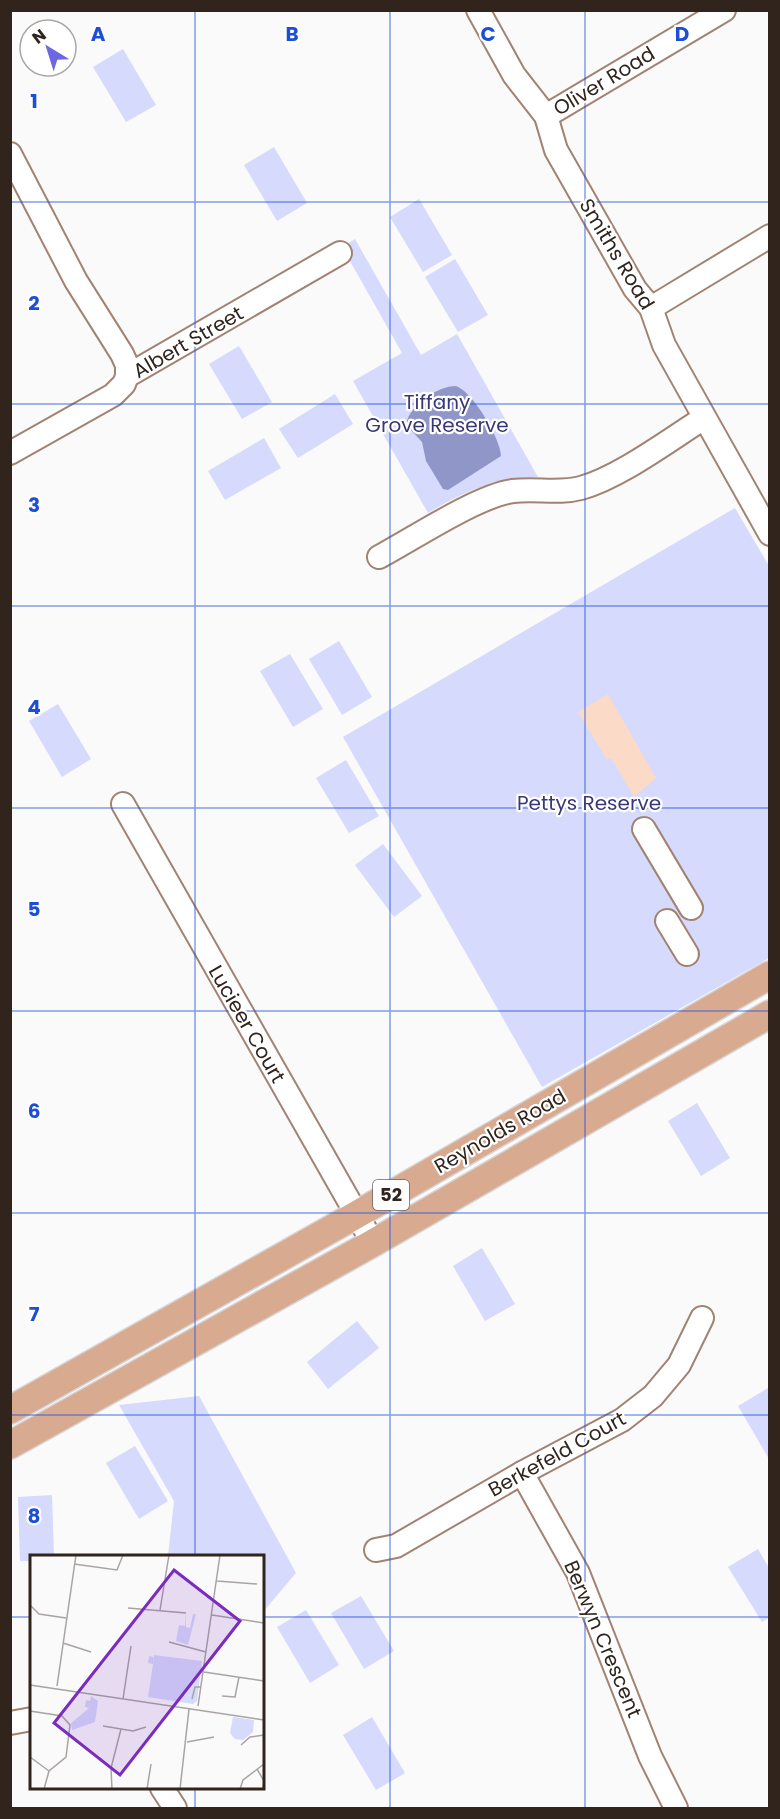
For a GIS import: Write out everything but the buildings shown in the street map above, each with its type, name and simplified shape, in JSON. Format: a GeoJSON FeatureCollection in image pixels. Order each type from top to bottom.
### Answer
{"type":"FeatureCollection","features":[{"type":"Feature","properties":{"kind":"main road","name":"Reynolds Road"},"geometry":{"type":"LineString","coordinates":[[10,1410],[356,1215],[770,975]]}},
{"type":"Feature","properties":{"kind":"main road","name":"Reynolds Road"},"geometry":{"type":"LineString","coordinates":[[10,1445],[373,1243],[770,1014]]}},
{"type":"Feature","properties":{"kind":"street","name":"Smiths Road"},"geometry":{"type":"LineString","coordinates":[[478,10],[514,75],[546,116],[556,150],[635,289],[651,308],[664,345],[770,534]]}},
{"type":"Feature","properties":{"kind":"street","name":"Oliver Road"},"geometry":{"type":"LineString","coordinates":[[546,116],[724,10]]}},
{"type":"Feature","properties":{"kind":"street"},"geometry":{"type":"LineString","coordinates":[[10,154],[76,281],[122,354],[127,365],[127,376]]}},
{"type":"Feature","properties":{"kind":"street"},"geometry":{"type":"LineString","coordinates":[[651,308],[770,236]]}},
{"type":"Feature","properties":{"kind":"street","name":"Albert Street"},"geometry":{"type":"LineString","coordinates":[[10,453],[113,395],[127,376],[340,253]]}},
{"type":"Feature","properties":{"kind":"street"},"geometry":{"type":"LineString","coordinates":[[379,557],[484,500],[513,491],[557,492],[605,478],[704,418]]}},
{"type":"Feature","properties":{"kind":"street","name":"Lucieer Court"},"geometry":{"type":"LineString","coordinates":[[123,804],[373,1243]]}},
{"type":"Feature","properties":{"kind":"street"},"geometry":{"type":"LineString","coordinates":[[644,829],[690,908]]}},
{"type":"Feature","properties":{"kind":"street"},"geometry":{"type":"LineString","coordinates":[[667,921],[687,954]]}},
{"type":"Feature","properties":{"kind":"street","name":"Berkefeld Court"},"geometry":{"type":"LineString","coordinates":[[376,1550],[396,1546],[522,1473],[622,1420],[653,1396],[679,1365],[702,1318]]}},
{"type":"Feature","properties":{"kind":"street","name":"Berwyn Crescent"},"geometry":{"type":"LineString","coordinates":[[522,1473],[578,1573],[650,1756],[676,1809]]}},
{"type":"Feature","properties":{"kind":"street"},"geometry":{"type":"LineString","coordinates":[[10,1723],[30,1719]]}},
{"type":"Feature","properties":{"kind":"street"},"geometry":{"type":"LineString","coordinates":[[163,1789],[175,1809]]}},
{"type":"Feature","properties":{"kind":"green space"},"geometry":{"type":"Polygon","coordinates":[[[123,49],[156,105],[126,122],[93,67],[123,49]]]}},
{"type":"Feature","properties":{"kind":"green space"},"geometry":{"type":"Polygon","coordinates":[[[274,147],[307,203],[277,221],[244,165],[274,147]]]}},
{"type":"Feature","properties":{"kind":"green space"},"geometry":{"type":"Polygon","coordinates":[[[419,199],[452,255],[423,272],[390,217],[419,199]]]}},
{"type":"Feature","properties":{"kind":"green space","name":"Tiffany Grove Reserve"},"geometry":{"type":"Polygon","coordinates":[[[355,239],[421,355],[457,334],[538,477],[508,480],[480,487],[428,513],[353,381],[402,353],[342,247],[355,239]]]}},
{"type":"Feature","properties":{"kind":"green space"},"geometry":{"type":"Polygon","coordinates":[[[455,259],[488,315],[458,332],[425,277],[455,259]]]}},
{"type":"Feature","properties":{"kind":"green space"},"geometry":{"type":"Polygon","coordinates":[[[239,346],[272,402],[242,419],[209,364],[239,346]]]}},
{"type":"Feature","properties":{"kind":"green space"},"geometry":{"type":"Polygon","coordinates":[[[335,394],[353,424],[298,458],[279,429],[335,394]]]}},
{"type":"Feature","properties":{"kind":"green space"},"geometry":{"type":"Polygon","coordinates":[[[264,438],[281,468],[225,500],[208,471],[264,438]]]}},
{"type":"Feature","properties":{"kind":"green space","name":"Pettys Reserve"},"geometry":{"type":"Polygon","coordinates":[[[735,508],[769,566],[769,958],[542,1087],[343,737],[735,508]]]}},
{"type":"Feature","properties":{"kind":"green space"},"geometry":{"type":"Polygon","coordinates":[[[339,641],[372,697],[342,715],[309,659],[339,641]]]}},
{"type":"Feature","properties":{"kind":"green space"},"geometry":{"type":"Polygon","coordinates":[[[290,654],[323,709],[293,727],[260,671],[290,654]]]}},
{"type":"Feature","properties":{"kind":"green space"},"geometry":{"type":"Polygon","coordinates":[[[58,704],[91,759],[62,777],[29,721],[58,704]]]}},
{"type":"Feature","properties":{"kind":"green space"},"geometry":{"type":"Polygon","coordinates":[[[346,760],[379,816],[349,833],[316,778],[346,760]]]}},
{"type":"Feature","properties":{"kind":"green space"},"geometry":{"type":"Polygon","coordinates":[[[383,844],[422,896],[394,917],[355,865],[383,844]]]}},
{"type":"Feature","properties":{"kind":"green space"},"geometry":{"type":"Polygon","coordinates":[[[697,1103],[730,1158],[701,1176],[668,1121],[697,1103]]]}},
{"type":"Feature","properties":{"kind":"green space"},"geometry":{"type":"Polygon","coordinates":[[[482,1248],[515,1304],[485,1321],[453,1266],[482,1248]]]}},
{"type":"Feature","properties":{"kind":"green space"},"geometry":{"type":"Polygon","coordinates":[[[357,1321],[379,1348],[328,1389],[307,1362],[357,1321]]]}},
{"type":"Feature","properties":{"kind":"green space"},"geometry":{"type":"Polygon","coordinates":[[[768,1388],[770,1391],[769,1459],[738,1406],[768,1388]]]}},
{"type":"Feature","properties":{"kind":"green space"},"geometry":{"type":"Polygon","coordinates":[[[199,1396],[296,1573],[264,1611],[264,1555],[168,1555],[174,1501],[119,1405],[199,1396]]]}},
{"type":"Feature","properties":{"kind":"green space"},"geometry":{"type":"Polygon","coordinates":[[[135,1446],[168,1501],[139,1519],[106,1463],[135,1446]]]}},
{"type":"Feature","properties":{"kind":"green space"},"geometry":{"type":"Polygon","coordinates":[[[52,1495],[54,1555],[30,1555],[30,1561],[20,1561],[18,1497],[52,1495]]]}},
{"type":"Feature","properties":{"kind":"green space"},"geometry":{"type":"Polygon","coordinates":[[[758,1549],[769,1568],[769,1618],[762,1622],[728,1567],[758,1549]]]}},
{"type":"Feature","properties":{"kind":"green space"},"geometry":{"type":"Polygon","coordinates":[[[361,1596],[394,1651],[364,1669],[331,1613],[361,1596]]]}},
{"type":"Feature","properties":{"kind":"green space"},"geometry":{"type":"Polygon","coordinates":[[[306,1610],[339,1665],[310,1683],[277,1627],[306,1610]]]}},
{"type":"Feature","properties":{"kind":"green space"},"geometry":{"type":"Polygon","coordinates":[[[372,1717],[405,1773],[376,1790],[343,1735],[372,1717]]]}},
{"type":"Feature","properties":{"kind":"shaded area"},"geometry":{"type":"Polygon","coordinates":[[[456,386],[470,397],[484,416],[500,448],[501,456],[448,490],[443,489],[426,461],[422,442],[409,428],[407,421],[414,408],[427,397],[441,389],[456,386]]]}}]}
